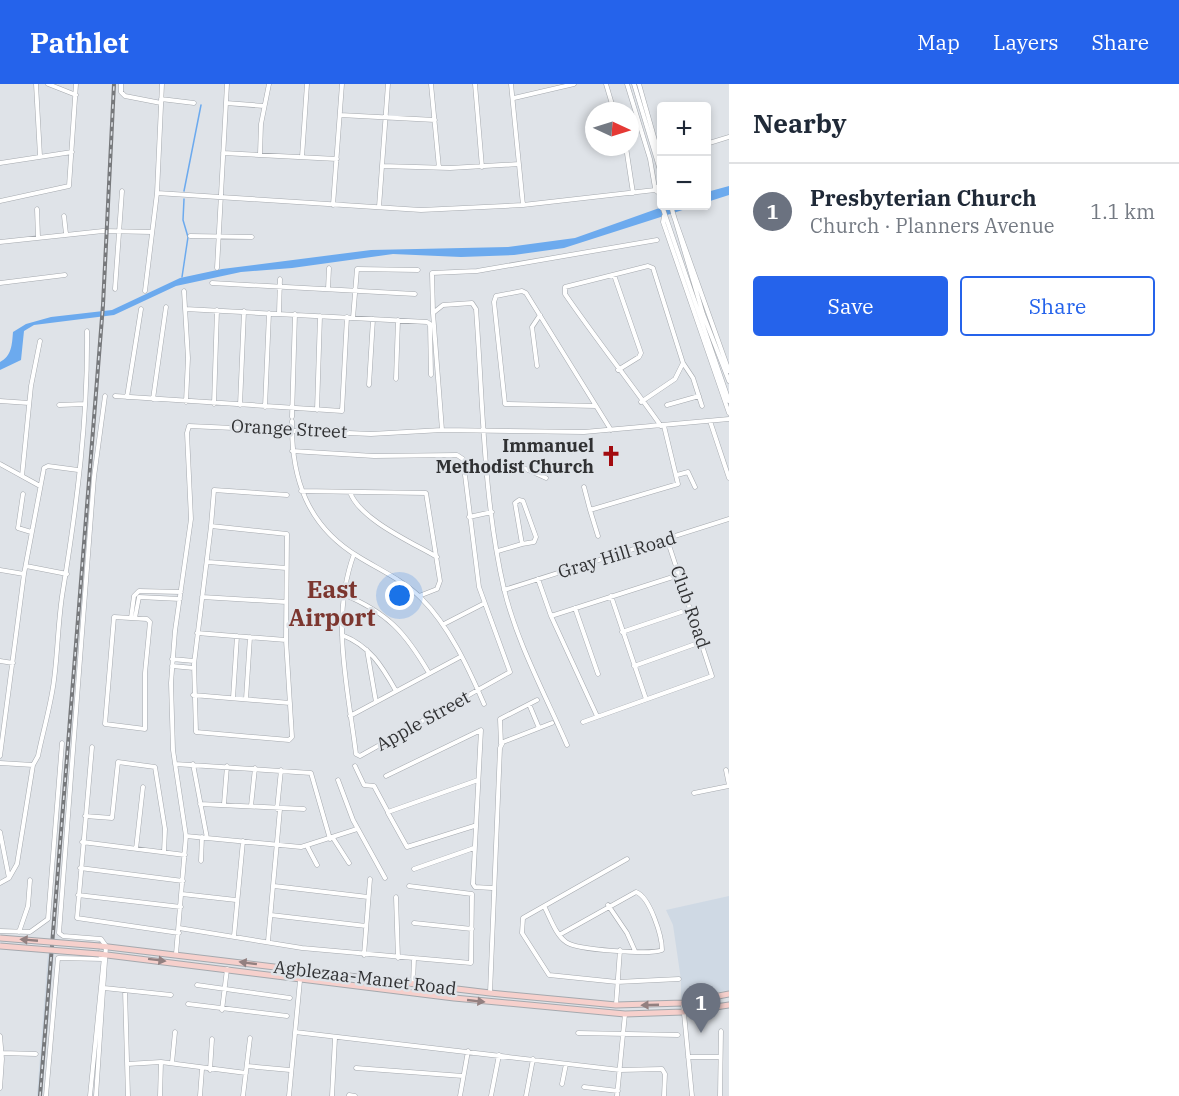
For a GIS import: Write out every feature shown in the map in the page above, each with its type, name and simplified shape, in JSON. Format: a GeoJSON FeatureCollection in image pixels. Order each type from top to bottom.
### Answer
{"type":"FeatureCollection","features":[{"type":"Feature","properties":{"kind":"main road","name":"Agblezaa-Manet Road"},"geometry":{"type":"LineString","coordinates":[[0,938],[103,946],[490,993],[616,1005],[683,1003],[729,994]]}},
{"type":"Feature","properties":{"kind":"main road","name":"Agblezaa-Manet Road"},"geometry":{"type":"LineString","coordinates":[[0,946],[227,969],[496,1003],[626,1014],[683,1012],[729,1005]]}},
{"type":"Feature","properties":{"kind":"street"},"geometry":{"type":"LineString","coordinates":[[36,84],[40,156]]}},
{"type":"Feature","properties":{"kind":"street"},"geometry":{"type":"LineString","coordinates":[[48,84],[76,95]]}},
{"type":"Feature","properties":{"kind":"street"},"geometry":{"type":"LineString","coordinates":[[0,201],[69,186],[76,84]]}},
{"type":"Feature","properties":{"kind":"street"},"geometry":{"type":"LineString","coordinates":[[121,84],[121,92],[125,96],[194,103]]}},
{"type":"Feature","properties":{"kind":"street"},"geometry":{"type":"LineString","coordinates":[[145,291],[157,193],[162,84]]}},
{"type":"Feature","properties":{"kind":"street"},"geometry":{"type":"LineString","coordinates":[[217,267],[227,84]]}},
{"type":"Feature","properties":{"kind":"street"},"geometry":{"type":"LineString","coordinates":[[260,155],[264,106],[269,84]]}},
{"type":"Feature","properties":{"kind":"street"},"geometry":{"type":"LineString","coordinates":[[303,157],[307,84]]}},
{"type":"Feature","properties":{"kind":"street"},"geometry":{"type":"LineString","coordinates":[[333,205],[342,84]]}},
{"type":"Feature","properties":{"kind":"street"},"geometry":{"type":"LineString","coordinates":[[379,207],[388,84]]}},
{"type":"Feature","properties":{"kind":"street"},"geometry":{"type":"LineString","coordinates":[[431,84],[439,168]]}},
{"type":"Feature","properties":{"kind":"street"},"geometry":{"type":"LineString","coordinates":[[475,84],[482,167]]}},
{"type":"Feature","properties":{"kind":"street"},"geometry":{"type":"LineString","coordinates":[[512,84],[523,205]]}},
{"type":"Feature","properties":{"kind":"street"},"geometry":{"type":"LineString","coordinates":[[514,98],[574,84]]}},
{"type":"Feature","properties":{"kind":"street"},"geometry":{"type":"LineString","coordinates":[[606,84],[611,102]]}},
{"type":"Feature","properties":{"kind":"street"},"geometry":{"type":"LineString","coordinates":[[627,84],[650,159],[657,191]]}},
{"type":"Feature","properties":{"kind":"street"},"geometry":{"type":"LineString","coordinates":[[636,84],[660,156]]}},
{"type":"Feature","properties":{"kind":"street"},"geometry":{"type":"LineString","coordinates":[[636,84],[657,159]]}},
{"type":"Feature","properties":{"kind":"street"},"geometry":{"type":"LineString","coordinates":[[226,103],[264,106]]}},
{"type":"Feature","properties":{"kind":"street"},"geometry":{"type":"LineString","coordinates":[[340,115],[435,120]]}},
{"type":"Feature","properties":{"kind":"street"},"geometry":{"type":"LineString","coordinates":[[711,142],[729,137]]}},
{"type":"Feature","properties":{"kind":"street"},"geometry":{"type":"LineString","coordinates":[[0,163],[72,152]]}},
{"type":"Feature","properties":{"kind":"street"},"geometry":{"type":"LineString","coordinates":[[223,153],[337,159]]}},
{"type":"Feature","properties":{"kind":"street"},"geometry":{"type":"LineString","coordinates":[[627,156],[633,193]]}},
{"type":"Feature","properties":{"kind":"street"},"geometry":{"type":"LineString","coordinates":[[382,166],[439,168],[519,164]]}},
{"type":"Feature","properties":{"kind":"street"},"geometry":{"type":"LineString","coordinates":[[157,193],[421,210],[523,205],[655,189]]}},
{"type":"Feature","properties":{"kind":"street"},"geometry":{"type":"LineString","coordinates":[[115,289],[122,190]]}},
{"type":"Feature","properties":{"kind":"street"},"geometry":{"type":"LineString","coordinates":[[37,210],[38,237]]}},
{"type":"Feature","properties":{"kind":"street"},"geometry":{"type":"LineString","coordinates":[[663,210],[729,401]]}},
{"type":"Feature","properties":{"kind":"street"},"geometry":{"type":"LineString","coordinates":[[672,210],[703,314],[729,381]]}},
{"type":"Feature","properties":{"kind":"street"},"geometry":{"type":"LineString","coordinates":[[673,213],[729,371]]}},
{"type":"Feature","properties":{"kind":"street"},"geometry":{"type":"LineString","coordinates":[[64,216],[66,234]]}},
{"type":"Feature","properties":{"kind":"street"},"geometry":{"type":"LineString","coordinates":[[664,216],[663,222],[682,284],[729,413]]}},
{"type":"Feature","properties":{"kind":"street"},"geometry":{"type":"LineString","coordinates":[[0,242],[104,231],[152,232]]}},
{"type":"Feature","properties":{"kind":"street"},"geometry":{"type":"LineString","coordinates":[[190,237],[252,237]]}},
{"type":"Feature","properties":{"kind":"street"},"geometry":{"type":"LineString","coordinates":[[442,430],[432,273],[487,269],[657,240]]}},
{"type":"Feature","properties":{"kind":"street"},"geometry":{"type":"LineString","coordinates":[[590,510],[675,487],[677,475],[660,426],[641,402],[618,370],[563,289],[567,285],[648,266],[652,268],[682,354],[683,363],[675,379],[641,402]]}},
{"type":"Feature","properties":{"kind":"street"},"geometry":{"type":"LineString","coordinates":[[328,289],[329,268]]}},
{"type":"Feature","properties":{"kind":"street"},"geometry":{"type":"LineString","coordinates":[[353,318],[355,271],[360,268],[418,270]]}},
{"type":"Feature","properties":{"kind":"street"},"geometry":{"type":"LineString","coordinates":[[0,283],[65,275]]}},
{"type":"Feature","properties":{"kind":"street"},"geometry":{"type":"LineString","coordinates":[[614,275],[641,353],[639,357],[618,370]]}},
{"type":"Feature","properties":{"kind":"street"},"geometry":{"type":"LineString","coordinates":[[279,313],[280,279]]}},
{"type":"Feature","properties":{"kind":"street"},"geometry":{"type":"LineString","coordinates":[[212,283],[415,294]]}},
{"type":"Feature","properties":{"kind":"street"},"geometry":{"type":"LineString","coordinates":[[184,291],[188,358],[186,402]]}},
{"type":"Feature","properties":{"kind":"street"},"geometry":{"type":"LineString","coordinates":[[596,405],[505,404],[495,298],[499,295],[524,292],[540,315],[596,405],[611,430]]}},
{"type":"Feature","properties":{"kind":"street"},"geometry":{"type":"LineString","coordinates":[[434,314],[443,305],[474,304],[486,430],[487,467],[504,590],[522,643],[567,745]]}},
{"type":"Feature","properties":{"kind":"street"},"geometry":{"type":"LineString","coordinates":[[153,399],[166,307]]}},
{"type":"Feature","properties":{"kind":"street"},"geometry":{"type":"LineString","coordinates":[[127,397],[141,309]]}},
{"type":"Feature","properties":{"kind":"street"},"geometry":{"type":"LineString","coordinates":[[185,309],[427,322],[430,324],[431,375]]}},
{"type":"Feature","properties":{"kind":"street"},"geometry":{"type":"LineString","coordinates":[[214,404],[217,310]]}},
{"type":"Feature","properties":{"kind":"street"},"geometry":{"type":"LineString","coordinates":[[240,405],[243,311]]}},
{"type":"Feature","properties":{"kind":"street"},"geometry":{"type":"LineString","coordinates":[[265,407],[269,313]]}},
{"type":"Feature","properties":{"kind":"street"},"geometry":{"type":"LineString","coordinates":[[295,314],[292,451],[301,491],[327,532],[354,554],[390,574],[419,596],[444,624],[483,704]]}},
{"type":"Feature","properties":{"kind":"street"},"geometry":{"type":"LineString","coordinates":[[537,366],[533,324],[540,315]]}},
{"type":"Feature","properties":{"kind":"street"},"geometry":{"type":"LineString","coordinates":[[317,410],[320,316]]}},
{"type":"Feature","properties":{"kind":"street"},"geometry":{"type":"LineString","coordinates":[[115,396],[317,410],[344,409],[347,317]]}},
{"type":"Feature","properties":{"kind":"street"},"geometry":{"type":"LineString","coordinates":[[369,385],[373,319]]}},
{"type":"Feature","properties":{"kind":"street"},"geometry":{"type":"LineString","coordinates":[[396,379],[398,320]]}},
{"type":"Feature","properties":{"kind":"street"},"geometry":{"type":"LineString","coordinates":[[0,883],[9,878],[17,864],[33,765],[38,756],[54,683],[66,574],[78,496],[78,470],[85,404],[87,332]]}},
{"type":"Feature","properties":{"kind":"street"},"geometry":{"type":"LineString","coordinates":[[22,476],[29,403],[40,342]]}},
{"type":"Feature","properties":{"kind":"street"},"geometry":{"type":"LineString","coordinates":[[683,363],[688,368],[702,406]]}},
{"type":"Feature","properties":{"kind":"street"},"geometry":{"type":"LineString","coordinates":[[90,1096],[103,946],[101,939],[63,936],[59,933],[94,477],[105,396]]}},
{"type":"Feature","properties":{"kind":"street"},"geometry":{"type":"LineString","coordinates":[[667,405],[699,396]]}},
{"type":"Feature","properties":{"kind":"street"},"geometry":{"type":"LineString","coordinates":[[0,401],[29,403]]}},
{"type":"Feature","properties":{"kind":"street"},"geometry":{"type":"LineString","coordinates":[[59,405],[85,404]]}},
{"type":"Feature","properties":{"kind":"street","name":"Orange Street"},"geometry":{"type":"LineString","coordinates":[[176,954],[186,836],[175,764],[171,714],[172,659],[191,519],[189,426],[371,434],[442,430],[584,432],[729,419]]}},
{"type":"Feature","properties":{"kind":"street"},"geometry":{"type":"LineString","coordinates":[[710,421],[729,478]]}},
{"type":"Feature","properties":{"kind":"street"},"geometry":{"type":"LineString","coordinates":[[292,451],[374,456],[459,455],[463,459],[469,517],[483,604],[510,672],[478,691]]}},
{"type":"Feature","properties":{"kind":"street"},"geometry":{"type":"LineString","coordinates":[[0,464],[40,486]]}},
{"type":"Feature","properties":{"kind":"street"},"geometry":{"type":"LineString","coordinates":[[487,467],[519,466],[546,478]]}},
{"type":"Feature","properties":{"kind":"street"},"geometry":{"type":"LineString","coordinates":[[0,756],[24,574],[45,467],[78,470]]}},
{"type":"Feature","properties":{"kind":"street"},"geometry":{"type":"LineString","coordinates":[[677,475],[688,472],[695,487]]}},
{"type":"Feature","properties":{"kind":"street"},"geometry":{"type":"LineString","coordinates":[[584,487],[598,536]]}},
{"type":"Feature","properties":{"kind":"street"},"geometry":{"type":"LineString","coordinates":[[211,526],[286,532],[286,640],[292,737],[290,740],[198,733],[195,729],[194,695],[194,661],[208,562],[211,526],[214,490],[287,495]]}},
{"type":"Feature","properties":{"kind":"street"},"geometry":{"type":"LineString","coordinates":[[301,491],[426,493],[437,557],[439,586],[419,596]]}},
{"type":"Feature","properties":{"kind":"street"},"geometry":{"type":"LineString","coordinates":[[350,492],[361,508],[380,524],[437,557]]}},
{"type":"Feature","properties":{"kind":"street"},"geometry":{"type":"LineString","coordinates":[[23,494],[18,528],[31,532]]}},
{"type":"Feature","properties":{"kind":"street"},"geometry":{"type":"LineString","coordinates":[[498,551],[534,542],[536,537],[523,501],[519,500],[515,503],[522,544]]}},
{"type":"Feature","properties":{"kind":"street"},"geometry":{"type":"LineString","coordinates":[[469,517],[492,512]]}},
{"type":"Feature","properties":{"kind":"street","name":"Gray Hill Road"},"geometry":{"type":"LineString","coordinates":[[504,590],[729,519]]}},
{"type":"Feature","properties":{"kind":"street","name":"Club Road"},"geometry":{"type":"LineString","coordinates":[[646,699],[712,676],[667,539]]}},
{"type":"Feature","properties":{"kind":"street","name":"Apple Street"},"geometry":{"type":"LineString","coordinates":[[354,554],[346,574],[342,635],[356,754],[360,756],[478,691]]}},
{"type":"Feature","properties":{"kind":"street"},"geometry":{"type":"LineString","coordinates":[[208,562],[286,568]]}},
{"type":"Feature","properties":{"kind":"street"},"geometry":{"type":"LineString","coordinates":[[26,566],[66,574]]}},
{"type":"Feature","properties":{"kind":"street"},"geometry":{"type":"LineString","coordinates":[[0,570],[24,574]]}},
{"type":"Feature","properties":{"kind":"street"},"geometry":{"type":"LineString","coordinates":[[550,616],[679,575]]}},
{"type":"Feature","properties":{"kind":"street"},"geometry":{"type":"LineString","coordinates":[[538,579],[550,616],[597,716]]}},
{"type":"Feature","properties":{"kind":"street"},"geometry":{"type":"LineString","coordinates":[[133,618],[134,596],[139,591],[181,592]]}},
{"type":"Feature","properties":{"kind":"street"},"geometry":{"type":"LineString","coordinates":[[344,594],[382,614],[399,627],[429,673]]}},
{"type":"Feature","properties":{"kind":"street"},"geometry":{"type":"LineString","coordinates":[[583,722],[646,699],[611,596]]}},
{"type":"Feature","properties":{"kind":"street"},"geometry":{"type":"LineString","coordinates":[[133,618],[139,597],[180,599]]}},
{"type":"Feature","properties":{"kind":"street"},"geometry":{"type":"LineString","coordinates":[[202,597],[286,602]]}},
{"type":"Feature","properties":{"kind":"street"},"geometry":{"type":"LineString","coordinates":[[444,624],[483,604]]}},
{"type":"Feature","properties":{"kind":"street"},"geometry":{"type":"LineString","coordinates":[[575,608],[598,674]]}},
{"type":"Feature","properties":{"kind":"street"},"geometry":{"type":"LineString","coordinates":[[622,632],[690,609]]}},
{"type":"Feature","properties":{"kind":"street"},"geometry":{"type":"LineString","coordinates":[[116,617],[133,618],[147,619],[150,622],[145,673],[145,729],[105,724],[113,619],[116,617]]}},
{"type":"Feature","properties":{"kind":"street"},"geometry":{"type":"LineString","coordinates":[[197,633],[286,640]]}},
{"type":"Feature","properties":{"kind":"street"},"geometry":{"type":"LineString","coordinates":[[342,635],[367,649],[379,662],[396,691]]}},
{"type":"Feature","properties":{"kind":"street"},"geometry":{"type":"LineString","coordinates":[[233,699],[237,636]]}},
{"type":"Feature","properties":{"kind":"street"},"geometry":{"type":"LineString","coordinates":[[246,699],[250,637]]}},
{"type":"Feature","properties":{"kind":"street"},"geometry":{"type":"LineString","coordinates":[[634,666],[701,642]]}},
{"type":"Feature","properties":{"kind":"street"},"geometry":{"type":"LineString","coordinates":[[367,649],[376,702]]}},
{"type":"Feature","properties":{"kind":"street"},"geometry":{"type":"LineString","coordinates":[[350,717],[460,657]]}},
{"type":"Feature","properties":{"kind":"street"},"geometry":{"type":"LineString","coordinates":[[172,659],[194,661]]}},
{"type":"Feature","properties":{"kind":"street"},"geometry":{"type":"LineString","coordinates":[[0,661],[14,663]]}},
{"type":"Feature","properties":{"kind":"street"},"geometry":{"type":"LineString","coordinates":[[172,666],[194,668]]}},
{"type":"Feature","properties":{"kind":"street"},"geometry":{"type":"LineString","coordinates":[[194,695],[290,703]]}},
{"type":"Feature","properties":{"kind":"street"},"geometry":{"type":"LineString","coordinates":[[490,993],[492,888],[501,744],[500,719],[537,700]]}},
{"type":"Feature","properties":{"kind":"street"},"geometry":{"type":"LineString","coordinates":[[528,704],[539,728]]}},
{"type":"Feature","properties":{"kind":"street"},"geometry":{"type":"LineString","coordinates":[[501,744],[552,723]]}},
{"type":"Feature","properties":{"kind":"street"},"geometry":{"type":"LineString","coordinates":[[386,776],[480,729],[473,887],[492,888]]}},
{"type":"Feature","properties":{"kind":"street"},"geometry":{"type":"LineString","coordinates":[[0,931],[30,932],[48,919],[62,743]]}},
{"type":"Feature","properties":{"kind":"street"},"geometry":{"type":"LineString","coordinates":[[92,747],[82,842],[78,920],[234,936],[281,945],[364,955],[469,964],[472,929],[471,893],[410,886]]}},
{"type":"Feature","properties":{"kind":"street"},"geometry":{"type":"LineString","coordinates":[[86,816],[112,818],[118,762],[155,767],[164,820],[164,852]]}},
{"type":"Feature","properties":{"kind":"street"},"geometry":{"type":"LineString","coordinates":[[0,763],[33,765]]}},
{"type":"Feature","properties":{"kind":"street"},"geometry":{"type":"LineString","coordinates":[[175,764],[311,773],[331,838],[349,863]]}},
{"type":"Feature","properties":{"kind":"street"},"geometry":{"type":"LineString","coordinates":[[193,764],[205,838],[201,861]]}},
{"type":"Feature","properties":{"kind":"street"},"geometry":{"type":"LineString","coordinates":[[224,804],[227,766]]}},
{"type":"Feature","properties":{"kind":"street"},"geometry":{"type":"LineString","coordinates":[[355,766],[364,785],[374,786],[407,847],[474,826]]}},
{"type":"Feature","properties":{"kind":"street"},"geometry":{"type":"LineString","coordinates":[[251,806],[255,768]]}},
{"type":"Feature","properties":{"kind":"street"},"geometry":{"type":"LineString","coordinates":[[268,941],[274,886],[281,770]]}},
{"type":"Feature","properties":{"kind":"street"},"geometry":{"type":"LineString","coordinates":[[694,793],[729,786],[726,770]]}},
{"type":"Feature","properties":{"kind":"street"},"geometry":{"type":"LineString","coordinates":[[338,780],[357,829],[385,878]]}},
{"type":"Feature","properties":{"kind":"street"},"geometry":{"type":"LineString","coordinates":[[388,812],[478,780]]}},
{"type":"Feature","properties":{"kind":"street"},"geometry":{"type":"LineString","coordinates":[[136,849],[143,787]]}},
{"type":"Feature","properties":{"kind":"street"},"geometry":{"type":"LineString","coordinates":[[200,804],[304,809]]}},
{"type":"Feature","properties":{"kind":"street"},"geometry":{"type":"LineString","coordinates":[[186,836],[307,846],[357,829]]}},
{"type":"Feature","properties":{"kind":"street"},"geometry":{"type":"LineString","coordinates":[[0,833],[9,878]]}},
{"type":"Feature","properties":{"kind":"street"},"geometry":{"type":"LineString","coordinates":[[82,842],[185,855]]}},
{"type":"Feature","properties":{"kind":"street"},"geometry":{"type":"LineString","coordinates":[[234,936],[243,842]]}},
{"type":"Feature","properties":{"kind":"street"},"geometry":{"type":"LineString","coordinates":[[307,846],[317,865]]}},
{"type":"Feature","properties":{"kind":"street"},"geometry":{"type":"LineString","coordinates":[[414,869],[474,848]]}},
{"type":"Feature","properties":{"kind":"street"},"geometry":{"type":"LineString","coordinates":[[627,859],[523,918],[522,933],[545,971],[561,978],[617,982],[679,979]]}},
{"type":"Feature","properties":{"kind":"street"},"geometry":{"type":"LineString","coordinates":[[80,868],[183,881]]}},
{"type":"Feature","properties":{"kind":"street"},"geometry":{"type":"LineString","coordinates":[[364,955],[370,879]]}},
{"type":"Feature","properties":{"kind":"street"},"geometry":{"type":"LineString","coordinates":[[19,932],[28,906],[30,880]]}},
{"type":"Feature","properties":{"kind":"street"},"geometry":{"type":"LineString","coordinates":[[274,886],[368,897]]}},
{"type":"Feature","properties":{"kind":"street"},"geometry":{"type":"LineString","coordinates":[[544,906],[559,935],[568,944],[620,951],[662,950],[659,933],[640,893],[632,892],[559,935]]}},
{"type":"Feature","properties":{"kind":"street"},"geometry":{"type":"LineString","coordinates":[[182,894],[236,900]]}},
{"type":"Feature","properties":{"kind":"street"},"geometry":{"type":"LineString","coordinates":[[78,895],[181,907]]}},
{"type":"Feature","properties":{"kind":"street"},"geometry":{"type":"LineString","coordinates":[[396,897],[398,958]]}},
{"type":"Feature","properties":{"kind":"street"},"geometry":{"type":"LineString","coordinates":[[608,906],[627,933],[635,951]]}},
{"type":"Feature","properties":{"kind":"street"},"geometry":{"type":"LineString","coordinates":[[271,915],[366,926]]}},
{"type":"Feature","properties":{"kind":"street"},"geometry":{"type":"LineString","coordinates":[[414,923],[472,929]]}},
{"type":"Feature","properties":{"kind":"street"},"geometry":{"type":"LineString","coordinates":[[616,1005],[620,951]]}},
{"type":"Feature","properties":{"kind":"street"},"geometry":{"type":"LineString","coordinates":[[96,1096],[104,988],[102,956]]}},
{"type":"Feature","properties":{"kind":"street"},"geometry":{"type":"LineString","coordinates":[[46,1096],[58,958],[102,956]]}},
{"type":"Feature","properties":{"kind":"street"},"geometry":{"type":"LineString","coordinates":[[413,984],[414,958]]}},
{"type":"Feature","properties":{"kind":"street"},"geometry":{"type":"LineString","coordinates":[[222,1010],[227,969]]}},
{"type":"Feature","properties":{"kind":"street"},"geometry":{"type":"LineString","coordinates":[[289,1096],[302,969]]}},
{"type":"Feature","properties":{"kind":"street"},"geometry":{"type":"LineString","coordinates":[[197,986],[290,998]]}},
{"type":"Feature","properties":{"kind":"street"},"geometry":{"type":"LineString","coordinates":[[104,988],[171,995]]}},
{"type":"Feature","properties":{"kind":"street"},"geometry":{"type":"LineString","coordinates":[[125,990],[128,1096]]}},
{"type":"Feature","properties":{"kind":"street"},"geometry":{"type":"LineString","coordinates":[[683,1003],[692,1096]]}},
{"type":"Feature","properties":{"kind":"street"},"geometry":{"type":"LineString","coordinates":[[188,1004],[222,1010],[287,1016]]}},
{"type":"Feature","properties":{"kind":"street"},"geometry":{"type":"LineString","coordinates":[[584,1087],[618,1094],[626,1014]]}},
{"type":"Feature","properties":{"kind":"street"},"geometry":{"type":"LineString","coordinates":[[720,1096],[721,1031]]}},
{"type":"Feature","properties":{"kind":"street"},"geometry":{"type":"LineString","coordinates":[[172,1063],[175,1032]]}},
{"type":"Feature","properties":{"kind":"street"},"geometry":{"type":"LineString","coordinates":[[295,1032],[620,1070],[662,1069],[665,1074],[664,1096]]}},
{"type":"Feature","properties":{"kind":"street"},"geometry":{"type":"LineString","coordinates":[[578,1032],[678,1035]]}},
{"type":"Feature","properties":{"kind":"street"},"geometry":{"type":"LineString","coordinates":[[0,1036],[2,1053],[0,1088]]}},
{"type":"Feature","properties":{"kind":"street"},"geometry":{"type":"LineString","coordinates":[[243,1096],[250,1038]]}},
{"type":"Feature","properties":{"kind":"street"},"geometry":{"type":"LineString","coordinates":[[332,1096],[335,1038]]}},
{"type":"Feature","properties":{"kind":"street"},"geometry":{"type":"LineString","coordinates":[[210,1070],[212,1039]]}},
{"type":"Feature","properties":{"kind":"street"},"geometry":{"type":"LineString","coordinates":[[460,1096],[468,1051]]}},
{"type":"Feature","properties":{"kind":"street"},"geometry":{"type":"LineString","coordinates":[[2,1053],[36,1054]]}},
{"type":"Feature","properties":{"kind":"street"},"geometry":{"type":"LineString","coordinates":[[491,1096],[499,1055]]}},
{"type":"Feature","properties":{"kind":"street"},"geometry":{"type":"LineString","coordinates":[[688,1057],[720,1057]]}},
{"type":"Feature","properties":{"kind":"street"},"geometry":{"type":"LineString","coordinates":[[526,1096],[532,1059]]}},
{"type":"Feature","properties":{"kind":"street"},"geometry":{"type":"LineString","coordinates":[[127,1064],[161,1062],[246,1073]]}},
{"type":"Feature","properties":{"kind":"street"},"geometry":{"type":"LineString","coordinates":[[160,1096],[161,1062]]}},
{"type":"Feature","properties":{"kind":"street"},"geometry":{"type":"LineString","coordinates":[[562,1084],[566,1064]]}},
{"type":"Feature","properties":{"kind":"street"},"geometry":{"type":"LineString","coordinates":[[247,1066],[290,1070]]}},
{"type":"Feature","properties":{"kind":"street"},"geometry":{"type":"LineString","coordinates":[[356,1068],[463,1076]]}},
{"type":"Feature","properties":{"kind":"street"},"geometry":{"type":"LineString","coordinates":[[200,1096],[202,1069]]}},
{"type":"Feature","properties":{"kind":"street"},"geometry":{"type":"LineString","coordinates":[[349,1095],[355,1096]]}},
{"type":"Feature","properties":{"kind":"shaded area"},"geometry":{"type":"Polygon","coordinates":[[[729,896],[729,990],[681,999],[681,980],[673,925],[666,910],[729,896]]]}},
{"type":"Feature","properties":{"kind":"shaded area"},"geometry":{"type":"Polygon","coordinates":[[[54,952],[42,1096],[37,1096],[48,953],[54,952]]]}},
{"type":"Feature","properties":{"kind":"water"},"geometry":{"type":"Polygon","coordinates":[[[729,186],[729,195],[711,201],[711,191],[729,186]]]}},
{"type":"Feature","properties":{"kind":"water"},"geometry":{"type":"Polygon","coordinates":[[[657,209],[683,210],[564,248],[514,255],[461,257],[393,254],[292,268],[241,272],[176,286],[114,315],[34,325],[24,331],[21,360],[0,370],[0,362],[11,349],[13,332],[26,324],[51,317],[112,310],[180,278],[222,269],[371,250],[508,247],[575,238],[657,209]]]}},
{"type":"Feature","properties":{"kind":"waterway"},"geometry":{"type":"LineString","coordinates":[[184,191],[201,105]]}},
{"type":"Feature","properties":{"kind":"waterway"},"geometry":{"type":"LineString","coordinates":[[182,277],[188,237],[183,220],[184,199]]}},
{"type":"Feature","properties":{"kind":"railway"},"geometry":{"type":"LineString","coordinates":[[40,1096],[103,305],[114,84]]}},
{"type":"Feature","properties":{"kind":"place","name":"Immanuel Methodist Church"},"geometry":{"type":"Point","coordinates":[611,456]}},
{"type":"Feature","properties":{"kind":"place","name":"Presbyterian Church"},"geometry":{"type":"Point","coordinates":[701,1033]}},
{"type":"Feature","properties":{"kind":"district","name":"East Airport"},"geometry":{"type":"Point","coordinates":[332,604]}}]}
